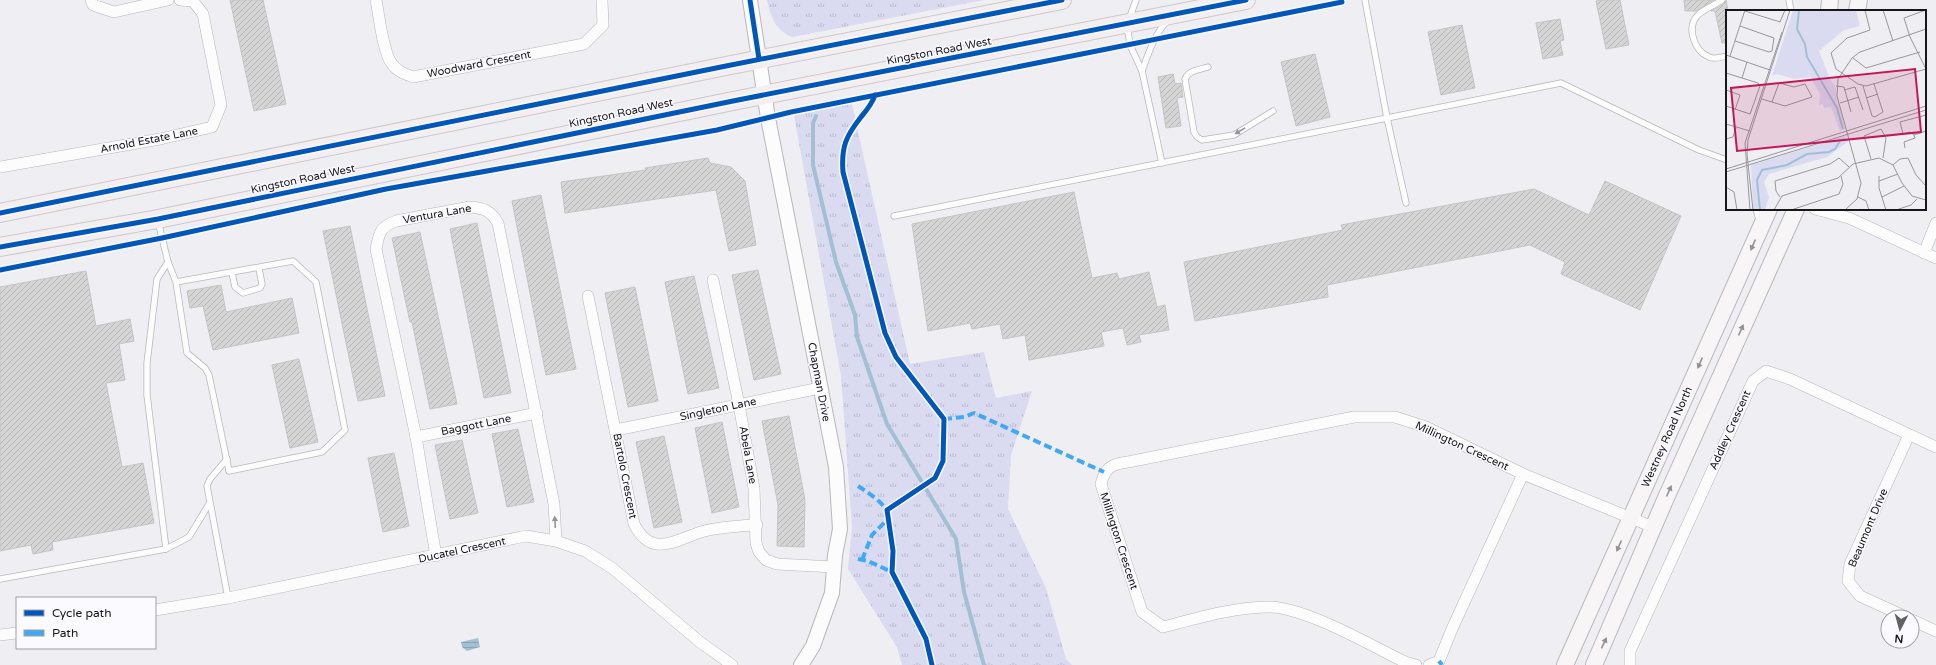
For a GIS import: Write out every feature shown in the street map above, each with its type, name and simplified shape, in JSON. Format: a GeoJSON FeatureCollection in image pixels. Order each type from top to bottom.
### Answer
{"type":"FeatureCollection","features":[{"type":"Feature","properties":{"kind":"main road"},"geometry":{"type":"LineString","coordinates":[[0,213],[759,59],[1062,0]]}},
{"type":"Feature","properties":{"kind":"main road","name":"Kingston Road West"},"geometry":{"type":"LineString","coordinates":[[0,247],[158,219],[764,95],[1128,25],[1246,0]]}},
{"type":"Feature","properties":{"kind":"main road"},"geometry":{"type":"LineString","coordinates":[[1829,10],[1830,0]]}},
{"type":"Feature","properties":{"kind":"main road"},"geometry":{"type":"LineString","coordinates":[[1858,10],[1859,0]]}},
{"type":"Feature","properties":{"kind":"main road","name":"Westney Road North"},"geometry":{"type":"LineString","coordinates":[[1565,665],[1769,210]]}},
{"type":"Feature","properties":{"kind":"main road"},"geometry":{"type":"LineString","coordinates":[[1594,665],[1614,622],[1653,527],[1796,210]]}},
{"type":"Feature","properties":{"kind":"main road"},"geometry":{"type":"LineString","coordinates":[[1680,408],[1702,417]]}},
{"type":"Feature","properties":{"kind":"street"},"geometry":{"type":"LineString","coordinates":[[91,0],[93,5],[114,12],[168,0]]}},
{"type":"Feature","properties":{"kind":"street","name":"Arnold Estate Lane"},"geometry":{"type":"LineString","coordinates":[[0,167],[160,139],[212,128],[221,105],[203,14],[193,1],[180,0]]}},
{"type":"Feature","properties":{"kind":"street","name":"Woodward Crescent"},"geometry":{"type":"LineString","coordinates":[[376,0],[385,48],[391,63],[400,71],[413,77],[584,44],[603,25],[602,0]]}},
{"type":"Feature","properties":{"kind":"street","name":"Chapman Drive"},"geometry":{"type":"LineString","coordinates":[[750,0],[764,95],[838,483],[840,529],[834,567],[832,593],[814,646],[801,665]]}},
{"type":"Feature","properties":{"kind":"street","name":"Ventura Lane"},"geometry":{"type":"LineString","coordinates":[[436,556],[416,437],[376,249],[379,233],[386,225],[396,221],[470,206],[492,212],[498,222],[554,504],[556,541]]}},
{"type":"Feature","properties":{"kind":"street"},"geometry":{"type":"LineString","coordinates":[[1819,210],[1849,218],[1936,258]]}},
{"type":"Feature","properties":{"kind":"street"},"geometry":{"type":"LineString","coordinates":[[1839,210],[1849,218]]}},
{"type":"Feature","properties":{"kind":"street"},"geometry":{"type":"LineString","coordinates":[[1924,253],[1936,223]]}},
{"type":"Feature","properties":{"kind":"street","name":"Abela Lane"},"geometry":{"type":"LineString","coordinates":[[713,280],[739,405],[754,488],[757,525],[756,543],[766,560],[777,564],[834,567]]}},
{"type":"Feature","properties":{"kind":"street","name":"Bartolo Crescent"},"geometry":{"type":"LineString","coordinates":[[588,296],[634,524],[640,535],[652,543],[660,544],[678,542],[701,532],[757,525]]}},
{"type":"Feature","properties":{"kind":"street","name":"Addley Crescent"},"geometry":{"type":"LineString","coordinates":[[1630,665],[1630,651],[1753,381],[1766,372],[1790,379],[1936,447]]}},
{"type":"Feature","properties":{"kind":"street","name":"Singleton Lane"},"geometry":{"type":"LineString","coordinates":[[616,430],[820,388]]}},
{"type":"Feature","properties":{"kind":"street","name":"Baggott Lane"},"geometry":{"type":"LineString","coordinates":[[416,437],[537,413]]}},
{"type":"Feature","properties":{"kind":"street","name":"Millington Crescent"},"geometry":{"type":"LineString","coordinates":[[1416,665],[1405,662],[1306,614],[1272,607],[1236,609],[1163,627],[1142,612],[1101,484],[1104,472],[1116,463],[1128,462],[1354,417],[1395,417],[1426,427],[1523,474],[1653,527]]}},
{"type":"Feature","properties":{"kind":"street","name":"Beaumont Drive"},"geometry":{"type":"LineString","coordinates":[[1888,609],[1860,596],[1848,581],[1850,564],[1909,435]]}},
{"type":"Feature","properties":{"kind":"street","name":"Millington Crescent"},"geometry":{"type":"LineString","coordinates":[[1429,665],[1439,661],[1452,629],[1523,474]]}},
{"type":"Feature","properties":{"kind":"street","name":"Ducatel Crescent"},"geometry":{"type":"LineString","coordinates":[[156,610],[228,598],[436,556],[526,536],[556,541],[585,551],[612,568],[700,642],[732,665]]}},
{"type":"Feature","properties":{"kind":"street"},"geometry":{"type":"LineString","coordinates":[[1920,624],[1936,631]]}},
{"type":"Feature","properties":{"kind":"street"},"geometry":{"type":"LineString","coordinates":[[0,635],[16,633]]}},
{"type":"Feature","properties":{"kind":"lane"},"geometry":{"type":"LineString","coordinates":[[1136,0],[1128,25],[1132,49],[1142,71],[1162,163]]}},
{"type":"Feature","properties":{"kind":"lane"},"geometry":{"type":"LineString","coordinates":[[1365,0],[1387,118],[1406,203]]}},
{"type":"Feature","properties":{"kind":"lane"},"geometry":{"type":"LineString","coordinates":[[1722,0],[1698,15],[1692,26],[1692,37],[1700,51],[1708,57],[1714,58],[1726,56]]}},
{"type":"Feature","properties":{"kind":"lane"},"geometry":{"type":"LineString","coordinates":[[1789,0],[1791,10]]}},
{"type":"Feature","properties":{"kind":"lane"},"geometry":{"type":"LineString","coordinates":[[1142,71],[1151,47],[1163,25],[1180,14]]}},
{"type":"Feature","properties":{"kind":"lane"},"geometry":{"type":"LineString","coordinates":[[1208,67],[1187,74],[1185,79],[1196,137],[1202,140],[1234,135],[1273,111]]}},
{"type":"Feature","properties":{"kind":"lane"},"geometry":{"type":"LineString","coordinates":[[894,216],[1561,84],[1699,150],[1726,160]]}},
{"type":"Feature","properties":{"kind":"lane"},"geometry":{"type":"LineString","coordinates":[[1756,210],[1761,227]]}},
{"type":"Feature","properties":{"kind":"lane"},"geometry":{"type":"LineString","coordinates":[[158,219],[168,262],[176,282],[188,353],[205,368],[209,375],[230,472],[322,452],[345,430],[316,282],[293,261],[259,269],[176,282]]}},
{"type":"Feature","properties":{"kind":"lane"},"geometry":{"type":"LineString","coordinates":[[166,549],[147,395],[147,363],[157,279],[168,262]]}},
{"type":"Feature","properties":{"kind":"lane"},"geometry":{"type":"LineString","coordinates":[[232,273],[235,287],[243,293],[260,288],[262,284],[259,269]]}},
{"type":"Feature","properties":{"kind":"lane"},"geometry":{"type":"LineString","coordinates":[[227,459],[210,479],[207,486],[209,504],[228,598]]}},
{"type":"Feature","properties":{"kind":"lane"},"geometry":{"type":"LineString","coordinates":[[0,579],[166,549],[189,537],[209,504]]}},
{"type":"Feature","properties":{"kind":"green space"},"geometry":{"type":"Polygon","coordinates":[[[767,0],[984,0],[792,37],[778,27],[772,18],[767,0]]]}},
{"type":"Feature","properties":{"kind":"green space"},"geometry":{"type":"Polygon","coordinates":[[[850,96],[910,364],[984,352],[996,398],[1032,391],[1011,455],[1008,509],[1046,588],[1066,659],[1072,665],[902,665],[897,647],[848,569],[852,527],[841,376],[793,110],[850,96]]]}},
{"type":"Feature","properties":{"kind":"shaded area"},"geometry":{"type":"Polygon","coordinates":[[[478,638],[480,647],[467,651],[462,647],[461,642],[478,638]]]}},
{"type":"Feature","properties":{"kind":"building"},"geometry":{"type":"Polygon","coordinates":[[[230,0],[263,0],[286,104],[254,111],[230,0]]]}},
{"type":"Feature","properties":{"kind":"building"},"geometry":{"type":"Polygon","coordinates":[[[1620,0],[1629,45],[1606,49],[1596,1],[1620,0]]]}},
{"type":"Feature","properties":{"kind":"building"},"geometry":{"type":"Polygon","coordinates":[[[1684,0],[1714,0],[1696,11],[1685,11],[1684,0]]]}},
{"type":"Feature","properties":{"kind":"building"},"geometry":{"type":"Polygon","coordinates":[[[1726,0],[1728,10],[1726,10],[1726,43],[1722,43],[1715,11],[1711,11],[1724,4],[1726,0]]]}},
{"type":"Feature","properties":{"kind":"building"},"geometry":{"type":"Polygon","coordinates":[[[1560,19],[1564,40],[1560,41],[1563,55],[1543,59],[1536,23],[1560,19]]]}},
{"type":"Feature","properties":{"kind":"building"},"geometry":{"type":"Polygon","coordinates":[[[1462,25],[1475,88],[1441,95],[1428,32],[1462,25]]]}},
{"type":"Feature","properties":{"kind":"building"},"geometry":{"type":"Polygon","coordinates":[[[1315,54],[1330,117],[1296,126],[1281,62],[1315,54]]]}},
{"type":"Feature","properties":{"kind":"building"},"geometry":{"type":"Polygon","coordinates":[[[1173,74],[1175,84],[1181,83],[1183,97],[1177,98],[1181,126],[1166,128],[1158,77],[1173,74]]]}},
{"type":"Feature","properties":{"kind":"building"},"geometry":{"type":"Polygon","coordinates":[[[708,158],[710,163],[731,167],[745,181],[756,245],[729,251],[716,190],[565,213],[561,182],[646,170],[645,168],[708,158]]]}},
{"type":"Feature","properties":{"kind":"building"},"geometry":{"type":"Polygon","coordinates":[[[1605,181],[1681,216],[1640,310],[1561,274],[1565,262],[1530,245],[1327,285],[1328,297],[1195,321],[1184,262],[1343,230],[1341,225],[1534,189],[1589,215],[1605,181]]]}},
{"type":"Feature","properties":{"kind":"building"},"geometry":{"type":"Polygon","coordinates":[[[1074,192],[1092,278],[1117,273],[1119,279],[1149,272],[1157,307],[1165,305],[1169,330],[1139,335],[1141,342],[1127,345],[1123,328],[1101,332],[1104,346],[1029,360],[1025,335],[1003,339],[1000,324],[972,329],[970,323],[928,331],[912,224],[1074,192]]]}},
{"type":"Feature","properties":{"kind":"building"},"geometry":{"type":"Polygon","coordinates":[[[541,195],[576,369],[546,375],[512,201],[541,195]]]}},
{"type":"Feature","properties":{"kind":"building"},"geometry":{"type":"Polygon","coordinates":[[[477,223],[511,393],[484,398],[450,229],[477,223]]]}},
{"type":"Feature","properties":{"kind":"building"},"geometry":{"type":"Polygon","coordinates":[[[350,226],[385,396],[358,401],[323,231],[350,226]]]}},
{"type":"Feature","properties":{"kind":"building"},"geometry":{"type":"Polygon","coordinates":[[[420,232],[457,404],[430,409],[412,322],[410,322],[392,238],[420,232]]]}},
{"type":"Feature","properties":{"kind":"building"},"geometry":{"type":"Polygon","coordinates":[[[758,270],[781,374],[754,380],[732,275],[758,270]]]}},
{"type":"Feature","properties":{"kind":"building"},"geometry":{"type":"Polygon","coordinates":[[[86,271],[96,326],[130,319],[134,341],[119,344],[125,380],[106,383],[122,467],[143,463],[154,523],[52,542],[53,550],[33,554],[31,545],[0,551],[0,287],[86,271]]]}},
{"type":"Feature","properties":{"kind":"building"},"geometry":{"type":"Polygon","coordinates":[[[694,276],[719,388],[688,394],[665,282],[694,276]]]}},
{"type":"Feature","properties":{"kind":"building"},"geometry":{"type":"Polygon","coordinates":[[[221,285],[226,312],[292,298],[299,333],[213,350],[203,306],[190,308],[187,291],[221,285]]]}},
{"type":"Feature","properties":{"kind":"building"},"geometry":{"type":"Polygon","coordinates":[[[635,287],[658,401],[628,407],[605,293],[635,287]]]}},
{"type":"Feature","properties":{"kind":"building"},"geometry":{"type":"Polygon","coordinates":[[[299,359],[318,442],[290,448],[272,365],[299,359]]]}},
{"type":"Feature","properties":{"kind":"building"},"geometry":{"type":"Polygon","coordinates":[[[789,416],[805,500],[804,547],[777,546],[778,505],[762,421],[789,416]]]}},
{"type":"Feature","properties":{"kind":"building"},"geometry":{"type":"Polygon","coordinates":[[[722,422],[739,507],[712,513],[695,428],[722,422]]]}},
{"type":"Feature","properties":{"kind":"building"},"geometry":{"type":"Polygon","coordinates":[[[518,429],[534,502],[507,507],[492,434],[518,429]]]}},
{"type":"Feature","properties":{"kind":"building"},"geometry":{"type":"Polygon","coordinates":[[[664,436],[682,522],[654,528],[636,442],[664,436]]]}},
{"type":"Feature","properties":{"kind":"building"},"geometry":{"type":"Polygon","coordinates":[[[462,440],[478,513],[450,519],[435,445],[462,440]]]}},
{"type":"Feature","properties":{"kind":"building"},"geometry":{"type":"Polygon","coordinates":[[[394,453],[409,526],[383,532],[368,458],[394,453]]]}},
{"type":"Feature","properties":{"kind":"waterway"},"geometry":{"type":"LineString","coordinates":[[816,116],[813,123],[813,165],[836,262],[855,315],[857,337],[887,424],[956,539],[964,592],[984,665]]}},
{"type":"Feature","properties":{"kind":"marked path"},"geometry":{"type":"LineString","coordinates":[[944,419],[964,417],[974,413],[1104,472]]}},
{"type":"Feature","properties":{"kind":"marked path"},"geometry":{"type":"LineString","coordinates":[[858,486],[880,502],[888,514]]}},
{"type":"Feature","properties":{"kind":"marked path"},"geometry":{"type":"LineString","coordinates":[[862,560],[872,535],[888,519]]}},
{"type":"Feature","properties":{"kind":"marked path"},"geometry":{"type":"LineString","coordinates":[[858,559],[868,561],[892,572]]}},
{"type":"Feature","properties":{"kind":"marked path"},"geometry":{"type":"LineString","coordinates":[[1439,661],[1442,665]]}},
{"type":"Feature","properties":{"kind":"cycle path"},"geometry":{"type":"LineString","coordinates":[[750,0],[759,59]]}},
{"type":"Feature","properties":{"kind":"cycle path"},"geometry":{"type":"LineString","coordinates":[[0,213],[726,66],[1062,0]]}},
{"type":"Feature","properties":{"kind":"cycle path"},"geometry":{"type":"LineString","coordinates":[[0,247],[158,219],[733,101],[1246,0]]}},
{"type":"Feature","properties":{"kind":"cycle path"},"geometry":{"type":"LineString","coordinates":[[0,270],[162,238],[386,189],[717,130],[791,112],[1342,2]]}},
{"type":"Feature","properties":{"kind":"cycle path"},"geometry":{"type":"LineString","coordinates":[[875,95],[869,107],[848,136],[843,156],[843,172],[885,333],[896,357],[944,419],[943,461],[935,478],[887,510],[893,551],[892,572],[926,639],[932,665]]}}]}
